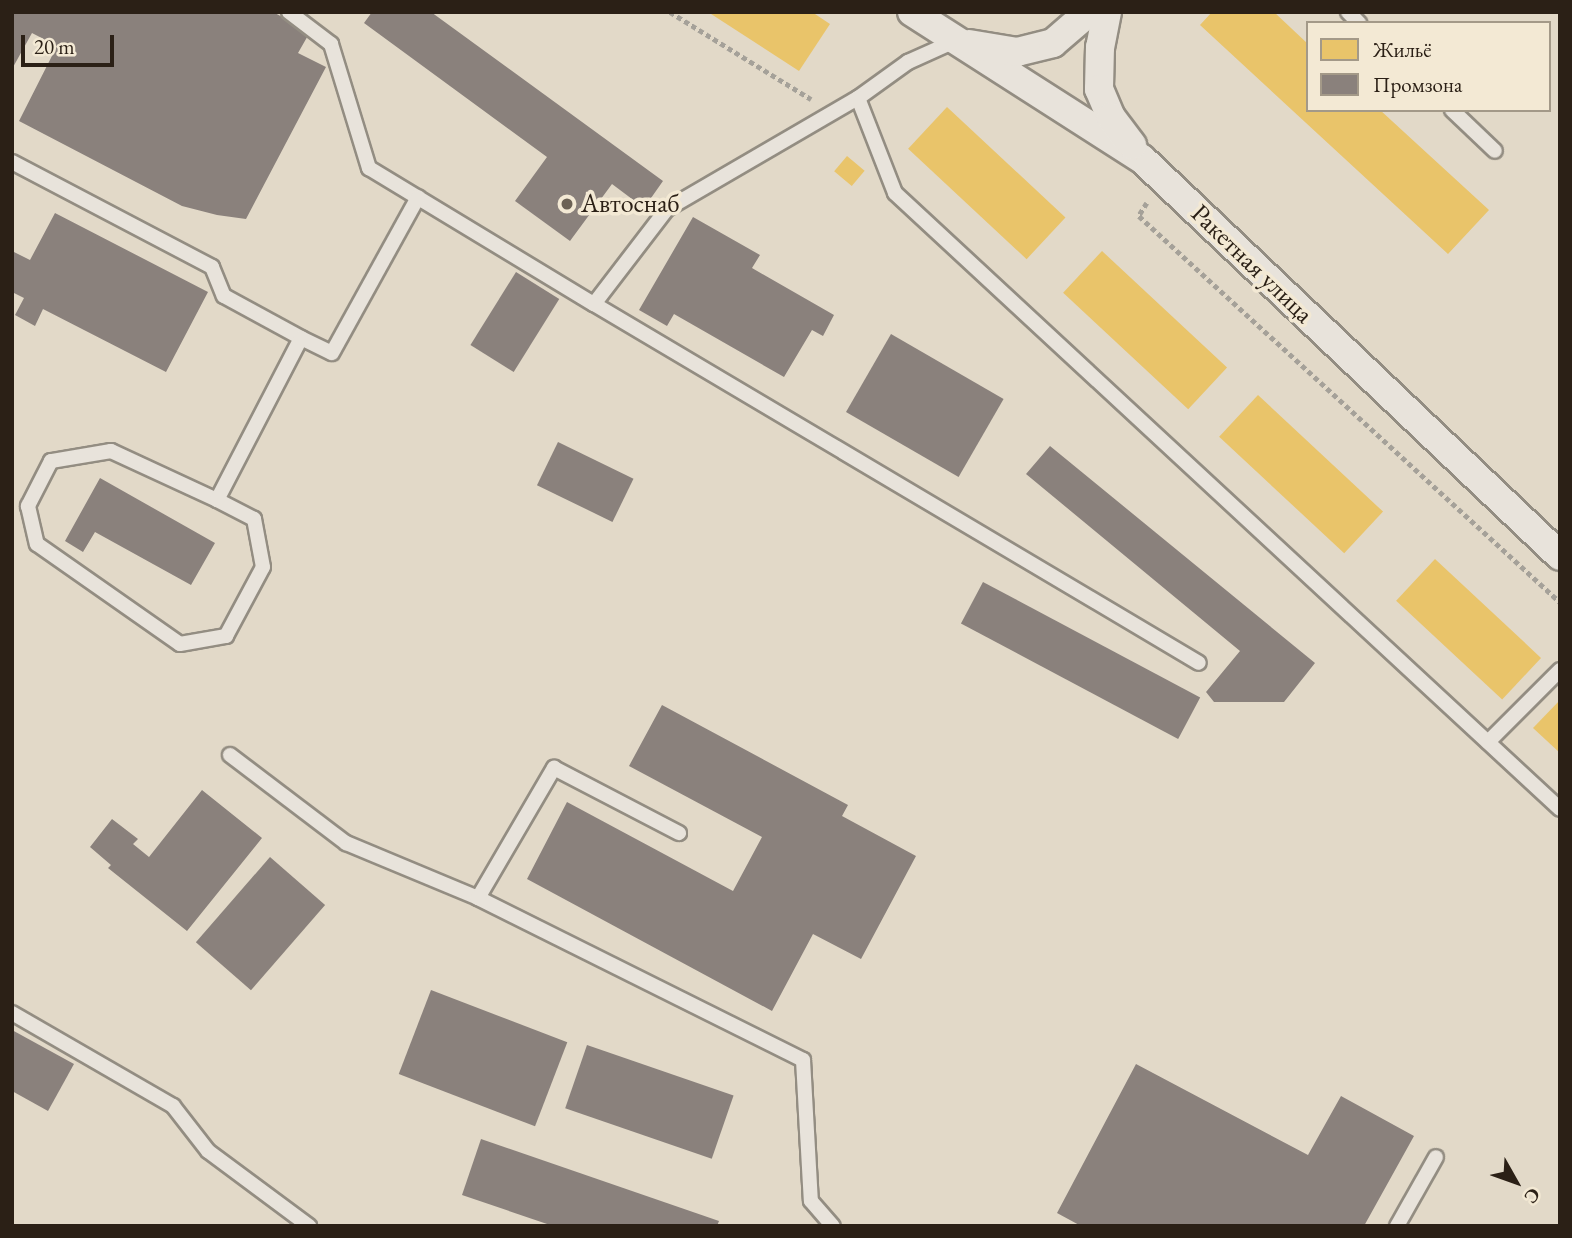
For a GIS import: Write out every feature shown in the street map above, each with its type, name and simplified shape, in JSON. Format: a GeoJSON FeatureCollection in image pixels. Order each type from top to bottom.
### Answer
{"type":"FeatureCollection","features":[{"type":"Feature","properties":{"kind":"street","name":"Ракетная улица"},"geometry":{"type":"LineString","coordinates":[[912,12],[1152,168],[1560,556]]}},
{"type":"Feature","properties":{"kind":"street"},"geometry":{"type":"LineString","coordinates":[[956,41],[1017,52],[1053,43],[1088,12]]}},
{"type":"Feature","properties":{"kind":"street"},"geometry":{"type":"LineString","coordinates":[[1107,12],[1100,47],[1099,89],[1111,117],[1152,168]]}},
{"type":"Feature","properties":{"kind":"lane"},"geometry":{"type":"LineString","coordinates":[[289,12],[331,44],[369,168],[1199,663]]}},
{"type":"Feature","properties":{"kind":"lane"},"geometry":{"type":"LineString","coordinates":[[594,304],[667,209],[858,99],[908,62],[956,41]]}},
{"type":"Feature","properties":{"kind":"lane"},"geometry":{"type":"LineString","coordinates":[[858,99],[895,193],[1560,809]]}},
{"type":"Feature","properties":{"kind":"lane"},"geometry":{"type":"LineString","coordinates":[[1454,112],[1495,151]]}},
{"type":"Feature","properties":{"kind":"lane"},"geometry":{"type":"LineString","coordinates":[[12,162],[212,267],[224,296],[332,353],[418,197]]}},
{"type":"Feature","properties":{"kind":"lane"},"geometry":{"type":"LineString","coordinates":[[216,500],[301,338]]}},
{"type":"Feature","properties":{"kind":"lane"},"geometry":{"type":"LineString","coordinates":[[111,450],[216,500],[254,519],[263,567],[226,636],[180,643],[37,544],[28,506],[51,461],[111,450]]}},
{"type":"Feature","properties":{"kind":"lane"},"geometry":{"type":"LineString","coordinates":[[1488,742],[1560,670]]}},
{"type":"Feature","properties":{"kind":"lane"},"geometry":{"type":"LineString","coordinates":[[230,755],[346,843],[478,898],[803,1060],[811,1201],[833,1226]]}},
{"type":"Feature","properties":{"kind":"lane"},"geometry":{"type":"LineString","coordinates":[[478,898],[554,768],[679,833]]}},
{"type":"Feature","properties":{"kind":"lane"},"geometry":{"type":"LineString","coordinates":[[12,1013],[173,1106],[208,1151],[309,1226]]}},
{"type":"Feature","properties":{"kind":"lane"},"geometry":{"type":"LineString","coordinates":[[1397,1226],[1436,1157]]}},
{"type":"Feature","properties":{"kind":"path"},"geometry":{"type":"LineString","coordinates":[[670,12],[832,113]]}},
{"type":"Feature","properties":{"kind":"path"},"geometry":{"type":"LineString","coordinates":[[1152,168],[1139,216],[1560,602]]}},
{"type":"Feature","properties":{"kind":"building: Жильё"},"geometry":{"type":"Polygon","coordinates":[[[708,12],[812,12],[830,24],[799,71],[708,12]]]}},
{"type":"Feature","properties":{"kind":"building: Жильё"},"geometry":{"type":"Polygon","coordinates":[[[1212,12],[1274,12],[1306,42],[1306,112],[1382,112],[1489,210],[1448,254],[1200,25],[1212,12]]]}},
{"type":"Feature","properties":{"kind":"building: Жильё"},"geometry":{"type":"Polygon","coordinates":[[[947,107],[1065,217],[1027,259],[908,149],[947,107]]]}},
{"type":"Feature","properties":{"kind":"building: Жильё"},"geometry":{"type":"Polygon","coordinates":[[[847,156],[865,171],[852,186],[834,171],[847,156]]]}},
{"type":"Feature","properties":{"kind":"building: Жильё"},"geometry":{"type":"Polygon","coordinates":[[[1102,251],[1227,368],[1188,409],[1063,293],[1102,251]]]}},
{"type":"Feature","properties":{"kind":"building: Жильё"},"geometry":{"type":"Polygon","coordinates":[[[1258,395],[1383,512],[1344,553],[1219,437],[1258,395]]]}},
{"type":"Feature","properties":{"kind":"building: Жильё"},"geometry":{"type":"Polygon","coordinates":[[[1435,559],[1541,658],[1502,700],[1396,601],[1435,559]]]}},
{"type":"Feature","properties":{"kind":"building: Жильё"},"geometry":{"type":"Polygon","coordinates":[[[1560,700],[1560,753],[1533,728],[1560,700]]]}},
{"type":"Feature","properties":{"kind":"building: Промзона"},"geometry":{"type":"Polygon","coordinates":[[[12,12],[273,12],[310,32],[298,53],[326,67],[246,219],[217,215],[182,206],[19,121],[57,46],[32,33],[12,69],[12,12]]]}},
{"type":"Feature","properties":{"kind":"building: Промзона"},"geometry":{"type":"Polygon","coordinates":[[[372,12],[431,12],[663,181],[644,208],[612,184],[570,241],[515,201],[547,157],[364,23],[372,12]]]}},
{"type":"Feature","properties":{"kind":"building: Промзона"},"geometry":{"type":"Polygon","coordinates":[[[55,213],[208,292],[166,372],[43,309],[35,326],[15,315],[24,298],[12,292],[12,251],[30,260],[55,213]]]}},
{"type":"Feature","properties":{"kind":"building: Промзона"},"geometry":{"type":"Polygon","coordinates":[[[693,217],[760,255],[752,268],[834,315],[823,336],[812,330],[784,377],[674,314],[667,326],[639,310],[693,217]]]}},
{"type":"Feature","properties":{"kind":"building: Промзона"},"geometry":{"type":"Polygon","coordinates":[[[516,272],[559,299],[514,372],[470,345],[516,272]]]}},
{"type":"Feature","properties":{"kind":"building: Промзона"},"geometry":{"type":"Polygon","coordinates":[[[891,334],[1004,399],[959,477],[846,412],[891,334]]]}},
{"type":"Feature","properties":{"kind":"building: Промзона"},"geometry":{"type":"Polygon","coordinates":[[[558,442],[633,479],[612,522],[537,485],[558,442]]]}},
{"type":"Feature","properties":{"kind":"building: Промзона"},"geometry":{"type":"Polygon","coordinates":[[[1050,446],[1315,663],[1284,702],[1214,702],[1206,692],[1240,651],[1026,474],[1050,446]]]}},
{"type":"Feature","properties":{"kind":"building: Промзона"},"geometry":{"type":"Polygon","coordinates":[[[100,478],[215,543],[191,585],[95,532],[83,552],[65,541],[100,478]]]}},
{"type":"Feature","properties":{"kind":"building: Промзона"},"geometry":{"type":"Polygon","coordinates":[[[983,582],[1200,697],[1178,739],[961,623],[983,582]]]}},
{"type":"Feature","properties":{"kind":"building: Промзона"},"geometry":{"type":"Polygon","coordinates":[[[662,705],[848,805],[842,816],[916,856],[861,959],[813,934],[772,1011],[527,879],[567,802],[733,891],[762,837],[629,766],[662,705]]]}},
{"type":"Feature","properties":{"kind":"building: Промзона"},"geometry":{"type":"Polygon","coordinates":[[[202,790],[262,838],[187,931],[108,868],[111,865],[90,847],[112,819],[138,839],[133,844],[149,857],[202,790]]]}},
{"type":"Feature","properties":{"kind":"building: Промзона"},"geometry":{"type":"Polygon","coordinates":[[[270,857],[325,905],[251,990],[196,942],[270,857]]]}},
{"type":"Feature","properties":{"kind":"building: Промзона"},"geometry":{"type":"Polygon","coordinates":[[[431,990],[567,1042],[535,1126],[399,1074],[431,990]]]}},
{"type":"Feature","properties":{"kind":"building: Промзона"},"geometry":{"type":"Polygon","coordinates":[[[12,1030],[74,1064],[48,1111],[12,1091],[12,1030]]]}},
{"type":"Feature","properties":{"kind":"building: Промзона"},"geometry":{"type":"Polygon","coordinates":[[[587,1045],[734,1095],[712,1159],[565,1108],[587,1045]]]}},
{"type":"Feature","properties":{"kind":"building: Промзона"},"geometry":{"type":"Polygon","coordinates":[[[1136,1064],[1308,1155],[1341,1096],[1414,1136],[1364,1226],[1081,1226],[1057,1213],[1136,1064]]]}},
{"type":"Feature","properties":{"kind":"building: Промзона"},"geometry":{"type":"Polygon","coordinates":[[[481,1139],[719,1221],[717,1226],[553,1226],[462,1195],[481,1139]]]}},
{"type":"Feature","properties":{"kind":"place","name":"Автоснаб"},"geometry":{"type":"Point","coordinates":[567,204]}}]}
